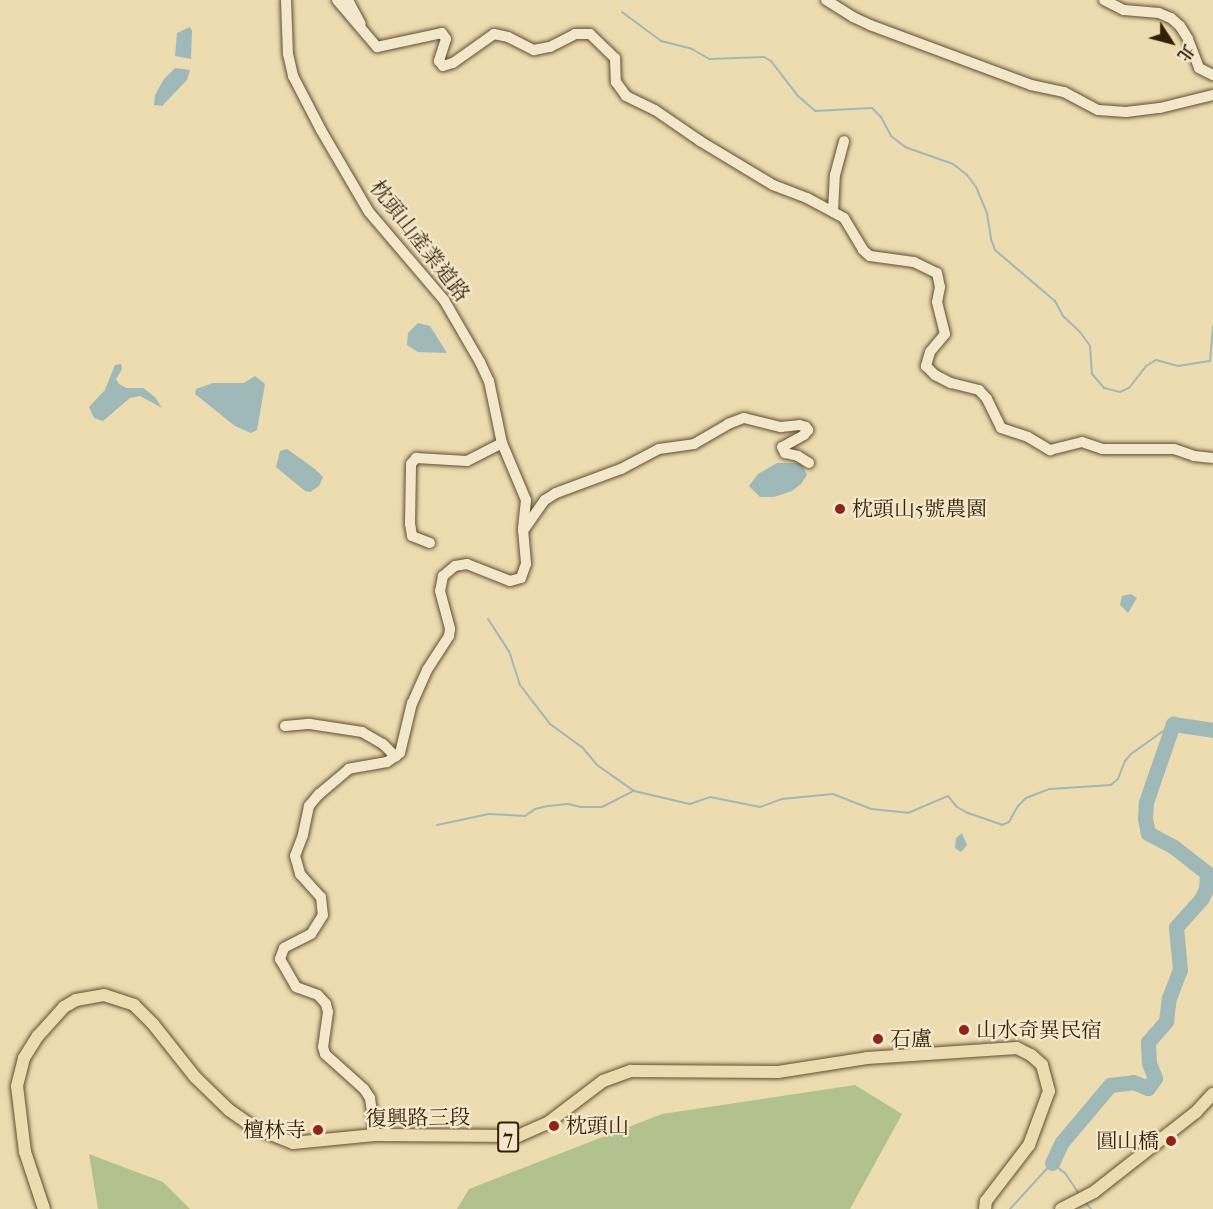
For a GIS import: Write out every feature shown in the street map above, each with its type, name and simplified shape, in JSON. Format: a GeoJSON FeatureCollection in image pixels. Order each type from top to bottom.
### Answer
{"type":"FeatureCollection","features":[{"type":"Feature","properties":{"kind":"main road","name":"復興路三段"},"geometry":{"type":"LineString","coordinates":[[44,1209],[25,1152],[17,1086],[24,1058],[38,1036],[64,1007],[89,997],[104,995],[134,1005],[153,1024],[195,1077],[229,1110],[275,1138],[293,1143],[315,1143],[375,1135],[518,1136],[549,1122],[603,1081],[631,1071],[778,1072],[867,1058],[1017,1048],[1031,1055],[1042,1065],[1049,1090],[1029,1145],[986,1201],[985,1209]]}},
{"type":"Feature","properties":{"kind":"main road"},"geometry":{"type":"LineString","coordinates":[[1061,1209],[1075,1204],[1094,1191],[1197,1112],[1213,1094]]}},
{"type":"Feature","properties":{"kind":"street"},"geometry":{"type":"LineString","coordinates":[[337,0],[348,16],[362,27]]}},
{"type":"Feature","properties":{"kind":"street"},"geometry":{"type":"LineString","coordinates":[[348,0],[373,46],[381,48],[441,33],[446,39],[439,62],[443,66],[453,63],[494,34],[508,37],[534,50],[550,47],[575,34],[590,34],[615,58],[616,82],[626,96],[655,110],[700,141],[773,185],[833,211],[849,225],[866,254],[878,259],[914,262],[937,273],[940,287],[937,302],[945,334],[930,352],[926,366],[934,375],[951,383],[979,390],[987,399],[1001,428],[1028,437],[1050,450],[1082,442],[1102,448],[1174,449],[1194,456],[1213,458]]}},
{"type":"Feature","properties":{"kind":"street"},"geometry":{"type":"LineString","coordinates":[[826,0],[870,25],[1031,85],[1064,92],[1098,110],[1126,112],[1160,108],[1213,95]]}},
{"type":"Feature","properties":{"kind":"street"},"geometry":{"type":"LineString","coordinates":[[1104,0],[1124,10],[1159,13],[1171,18],[1180,26],[1188,39],[1199,68],[1213,75]]}},
{"type":"Feature","properties":{"kind":"street","name":"枕頭山產業道路"},"geometry":{"type":"LineString","coordinates":[[288,1],[288,54],[293,76],[321,130],[369,212],[444,300],[480,362],[489,381],[502,443],[525,493],[523,531],[526,564],[521,578],[516,581],[467,564],[455,566],[443,576],[440,591],[450,629],[449,636],[427,670],[412,703],[402,746],[396,758]]}},
{"type":"Feature","properties":{"kind":"street"},"geometry":{"type":"LineString","coordinates":[[833,211],[835,176],[844,141]]}},
{"type":"Feature","properties":{"kind":"street"},"geometry":{"type":"LineString","coordinates":[[523,531],[545,500],[556,493],[621,469],[655,451],[701,441],[728,424],[744,418],[781,427],[803,425],[807,433],[784,444],[783,450],[809,463]]}},
{"type":"Feature","properties":{"kind":"street"},"geometry":{"type":"LineString","coordinates":[[429,543],[412,536],[410,524],[411,464],[416,458],[467,460],[502,443]]}},
{"type":"Feature","properties":{"kind":"street"},"geometry":{"type":"LineString","coordinates":[[285,726],[310,724],[362,732],[383,744],[396,758],[344,772],[309,806],[303,836],[295,856],[295,865],[321,897],[324,915],[311,934],[284,948],[280,959],[296,987],[318,995],[326,1004],[328,1012],[323,1047],[325,1054],[364,1089],[370,1098],[375,1135]]}},
{"type":"Feature","properties":{"kind":"green space"},"geometry":{"type":"Polygon","coordinates":[[[855,1085],[902,1114],[850,1209],[457,1209],[469,1189],[662,1114],[855,1085]]]}},
{"type":"Feature","properties":{"kind":"green space"},"geometry":{"type":"Polygon","coordinates":[[[89,1154],[163,1182],[190,1209],[98,1209],[89,1154]]]}},
{"type":"Feature","properties":{"kind":"water"},"geometry":{"type":"Polygon","coordinates":[[[190,27],[192,31],[191,59],[175,56],[177,33],[190,27]]]}},
{"type":"Feature","properties":{"kind":"water"},"geometry":{"type":"Polygon","coordinates":[[[175,68],[190,70],[187,80],[162,106],[154,105],[155,95],[164,79],[175,68]]]}},
{"type":"Feature","properties":{"kind":"water"},"geometry":{"type":"Polygon","coordinates":[[[418,323],[430,326],[447,353],[418,352],[407,345],[408,333],[418,323]]]}},
{"type":"Feature","properties":{"kind":"water"},"geometry":{"type":"Polygon","coordinates":[[[121,364],[122,369],[116,379],[119,384],[126,388],[143,388],[155,397],[162,408],[140,396],[130,398],[103,421],[94,418],[89,407],[105,390],[115,365],[121,364]]]}},
{"type":"Feature","properties":{"kind":"water"},"geometry":{"type":"Polygon","coordinates":[[[255,376],[265,384],[257,430],[251,433],[235,426],[195,394],[196,389],[213,383],[244,383],[255,376]]]}},
{"type":"Feature","properties":{"kind":"water"},"geometry":{"type":"Polygon","coordinates":[[[287,449],[323,477],[319,486],[310,492],[305,491],[276,467],[280,451],[287,449]]]}},
{"type":"Feature","properties":{"kind":"water"},"geometry":{"type":"Polygon","coordinates":[[[777,463],[801,463],[807,475],[792,491],[774,497],[760,497],[749,486],[758,474],[777,463]]]}},
{"type":"Feature","properties":{"kind":"water"},"geometry":{"type":"Polygon","coordinates":[[[1131,594],[1137,598],[1128,613],[1120,605],[1122,596],[1131,594]]]}},
{"type":"Feature","properties":{"kind":"water"},"geometry":{"type":"Polygon","coordinates":[[[962,833],[967,845],[961,852],[955,848],[956,838],[962,833]]]}},
{"type":"Feature","properties":{"kind":"waterway"},"geometry":{"type":"LineString","coordinates":[[622,12],[661,41],[692,49],[709,59],[764,57],[771,61],[798,96],[815,111],[872,108],[881,117],[891,136],[905,147],[953,164],[967,175],[976,187],[987,213],[995,250],[1055,301],[1063,316],[1080,332],[1090,346],[1092,374],[1104,388],[1120,392],[1129,388],[1146,366],[1156,360],[1178,366],[1210,361],[1213,326]]}},
{"type":"Feature","properties":{"kind":"waterway"},"geometry":{"type":"LineString","coordinates":[[488,619],[509,651],[520,685],[550,724],[582,747],[597,765],[634,791],[690,804],[710,797],[760,807],[782,799],[833,794],[871,809],[908,813],[948,796],[957,807],[968,813],[1002,825],[1009,822],[1018,806],[1026,798],[1050,789],[1111,785],[1118,779],[1125,761],[1131,754],[1173,724]]}},
{"type":"Feature","properties":{"kind":"waterway"},"geometry":{"type":"LineString","coordinates":[[1052,1163],[1062,1142],[1110,1085],[1133,1082],[1148,1088],[1155,1078],[1149,1063],[1148,1042],[1166,1021],[1169,998],[1180,970],[1176,927],[1201,899],[1206,889],[1207,873],[1174,847],[1148,833],[1145,819],[1146,802],[1173,724],[1213,730]]}},
{"type":"Feature","properties":{"kind":"waterway"},"geometry":{"type":"LineString","coordinates":[[437,825],[489,814],[525,816],[535,809],[548,806],[568,804],[581,807],[602,807],[634,791]]}},
{"type":"Feature","properties":{"kind":"waterway"},"geometry":{"type":"LineString","coordinates":[[1010,1209],[1052,1163],[1065,1173],[1080,1195]]}},
{"type":"Feature","properties":{"kind":"waterway"},"geometry":{"type":"LineString","coordinates":[[1085,1202],[1091,1209]]}},
{"type":"Feature","properties":{"kind":"place","name":"枕頭山5號農園"},"geometry":{"type":"Point","coordinates":[840,509]}},
{"type":"Feature","properties":{"kind":"place","name":"山水奇異民宿"},"geometry":{"type":"Point","coordinates":[964,1030]}},
{"type":"Feature","properties":{"kind":"place","name":"石盧"},"geometry":{"type":"Point","coordinates":[878,1039]}},
{"type":"Feature","properties":{"kind":"place","name":"枕頭山"},"geometry":{"type":"Point","coordinates":[554,1126]}},
{"type":"Feature","properties":{"kind":"place","name":"檀林寺"},"geometry":{"type":"Point","coordinates":[318,1130]}},
{"type":"Feature","properties":{"kind":"place","name":"圓山橋"},"geometry":{"type":"Point","coordinates":[1171,1141]}}]}
